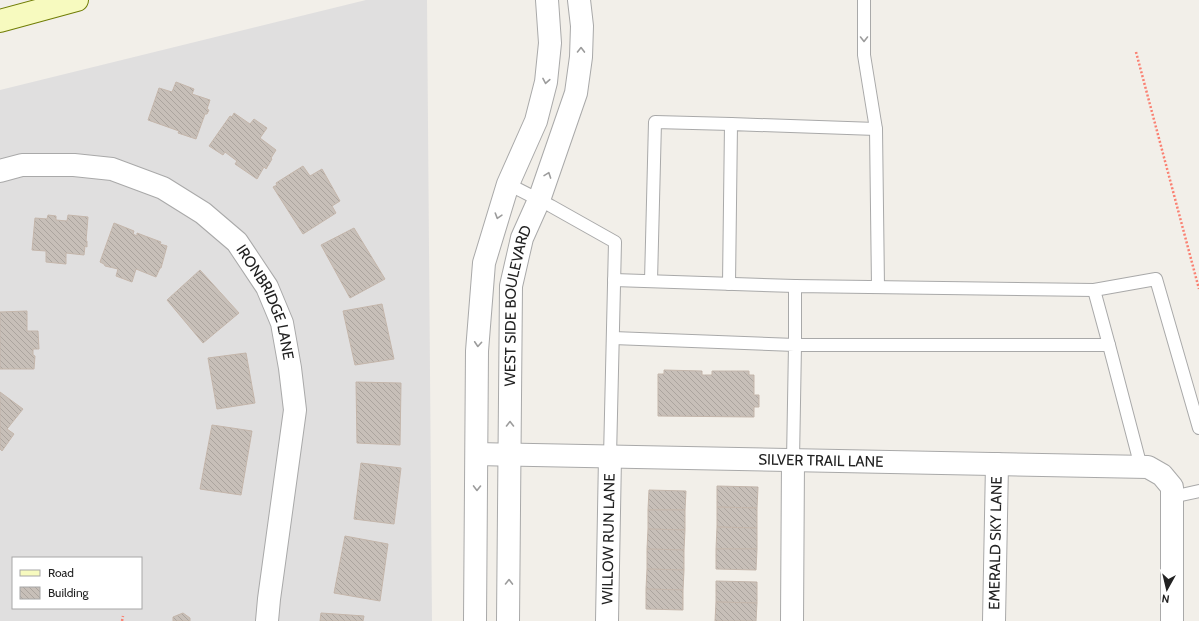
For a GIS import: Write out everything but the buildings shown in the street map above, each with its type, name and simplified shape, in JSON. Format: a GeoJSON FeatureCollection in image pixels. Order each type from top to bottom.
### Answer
{"type":"FeatureCollection","features":[{"type":"Feature","properties":{"kind":"main road"},"geometry":{"type":"LineString","coordinates":[[0,21],[77,0]]}},
{"type":"Feature","properties":{"kind":"street"},"geometry":{"type":"LineString","coordinates":[[475,621],[477,352],[484,263],[508,184],[536,120],[546,82],[550,43],[547,0]]}},
{"type":"Feature","properties":{"kind":"street","name":"WEST SIDE BOULEVARD"},"geometry":{"type":"LineString","coordinates":[[508,621],[510,286],[522,238],[539,200],[576,93],[581,57],[582,26],[579,0]]}},
{"type":"Feature","properties":{"kind":"street","name":"IRONBRIDGE LANE"},"geometry":{"type":"LineString","coordinates":[[0,171],[22,165],[74,165],[112,170],[163,188],[203,213],[237,242],[267,287],[282,323],[290,368],[295,410],[267,621]]}},
{"type":"Feature","properties":{"kind":"street","name":"SILVER TRAIL LANE"},"geometry":{"type":"LineString","coordinates":[[477,454],[1148,467],[1162,475],[1172,487],[1172,497]]}},
{"type":"Feature","properties":{"kind":"street","name":"WILLOW RUN LANE"},"geometry":{"type":"LineString","coordinates":[[607,621],[610,457]]}},
{"type":"Feature","properties":{"kind":"street"},"geometry":{"type":"LineString","coordinates":[[792,621],[793,460]]}},
{"type":"Feature","properties":{"kind":"street","name":"EMERALD SKY LANE"},"geometry":{"type":"LineString","coordinates":[[994,621],[997,464]]}},
{"type":"Feature","properties":{"kind":"street"},"geometry":{"type":"LineString","coordinates":[[1172,497],[1172,621]]}},
{"type":"Feature","properties":{"kind":"lane"},"geometry":{"type":"LineString","coordinates":[[864,0],[864,55],[876,129],[878,287]]}},
{"type":"Feature","properties":{"kind":"lane"},"geometry":{"type":"LineString","coordinates":[[651,281],[655,122],[876,129]]}},
{"type":"Feature","properties":{"kind":"lane"},"geometry":{"type":"LineString","coordinates":[[729,284],[731,124]]}},
{"type":"Feature","properties":{"kind":"lane"},"geometry":{"type":"LineString","coordinates":[[508,184],[615,242],[610,457]]}},
{"type":"Feature","properties":{"kind":"lane"},"geometry":{"type":"LineString","coordinates":[[614,280],[795,286],[1094,290],[1156,279],[1199,428]]}},
{"type":"Feature","properties":{"kind":"lane"},"geometry":{"type":"LineString","coordinates":[[793,460],[795,286]]}},
{"type":"Feature","properties":{"kind":"lane"},"geometry":{"type":"LineString","coordinates":[[1094,290],[1110,345],[1141,467]]}},
{"type":"Feature","properties":{"kind":"lane"},"geometry":{"type":"LineString","coordinates":[[613,338],[795,345],[1110,345]]}},
{"type":"Feature","properties":{"kind":"lane"},"geometry":{"type":"LineString","coordinates":[[1172,497],[1199,491]]}},
{"type":"Feature","properties":{"kind":"path"},"geometry":{"type":"LineString","coordinates":[[1136,52],[1199,289]]}},
{"type":"Feature","properties":{"kind":"path"},"geometry":{"type":"LineString","coordinates":[[122,621],[123,616]]}},
{"type":"Feature","properties":{"kind":"shaded area"},"geometry":{"type":"Polygon","coordinates":[[[366,0],[427,0],[432,621],[0,621],[0,90],[366,0]]]}}]}
